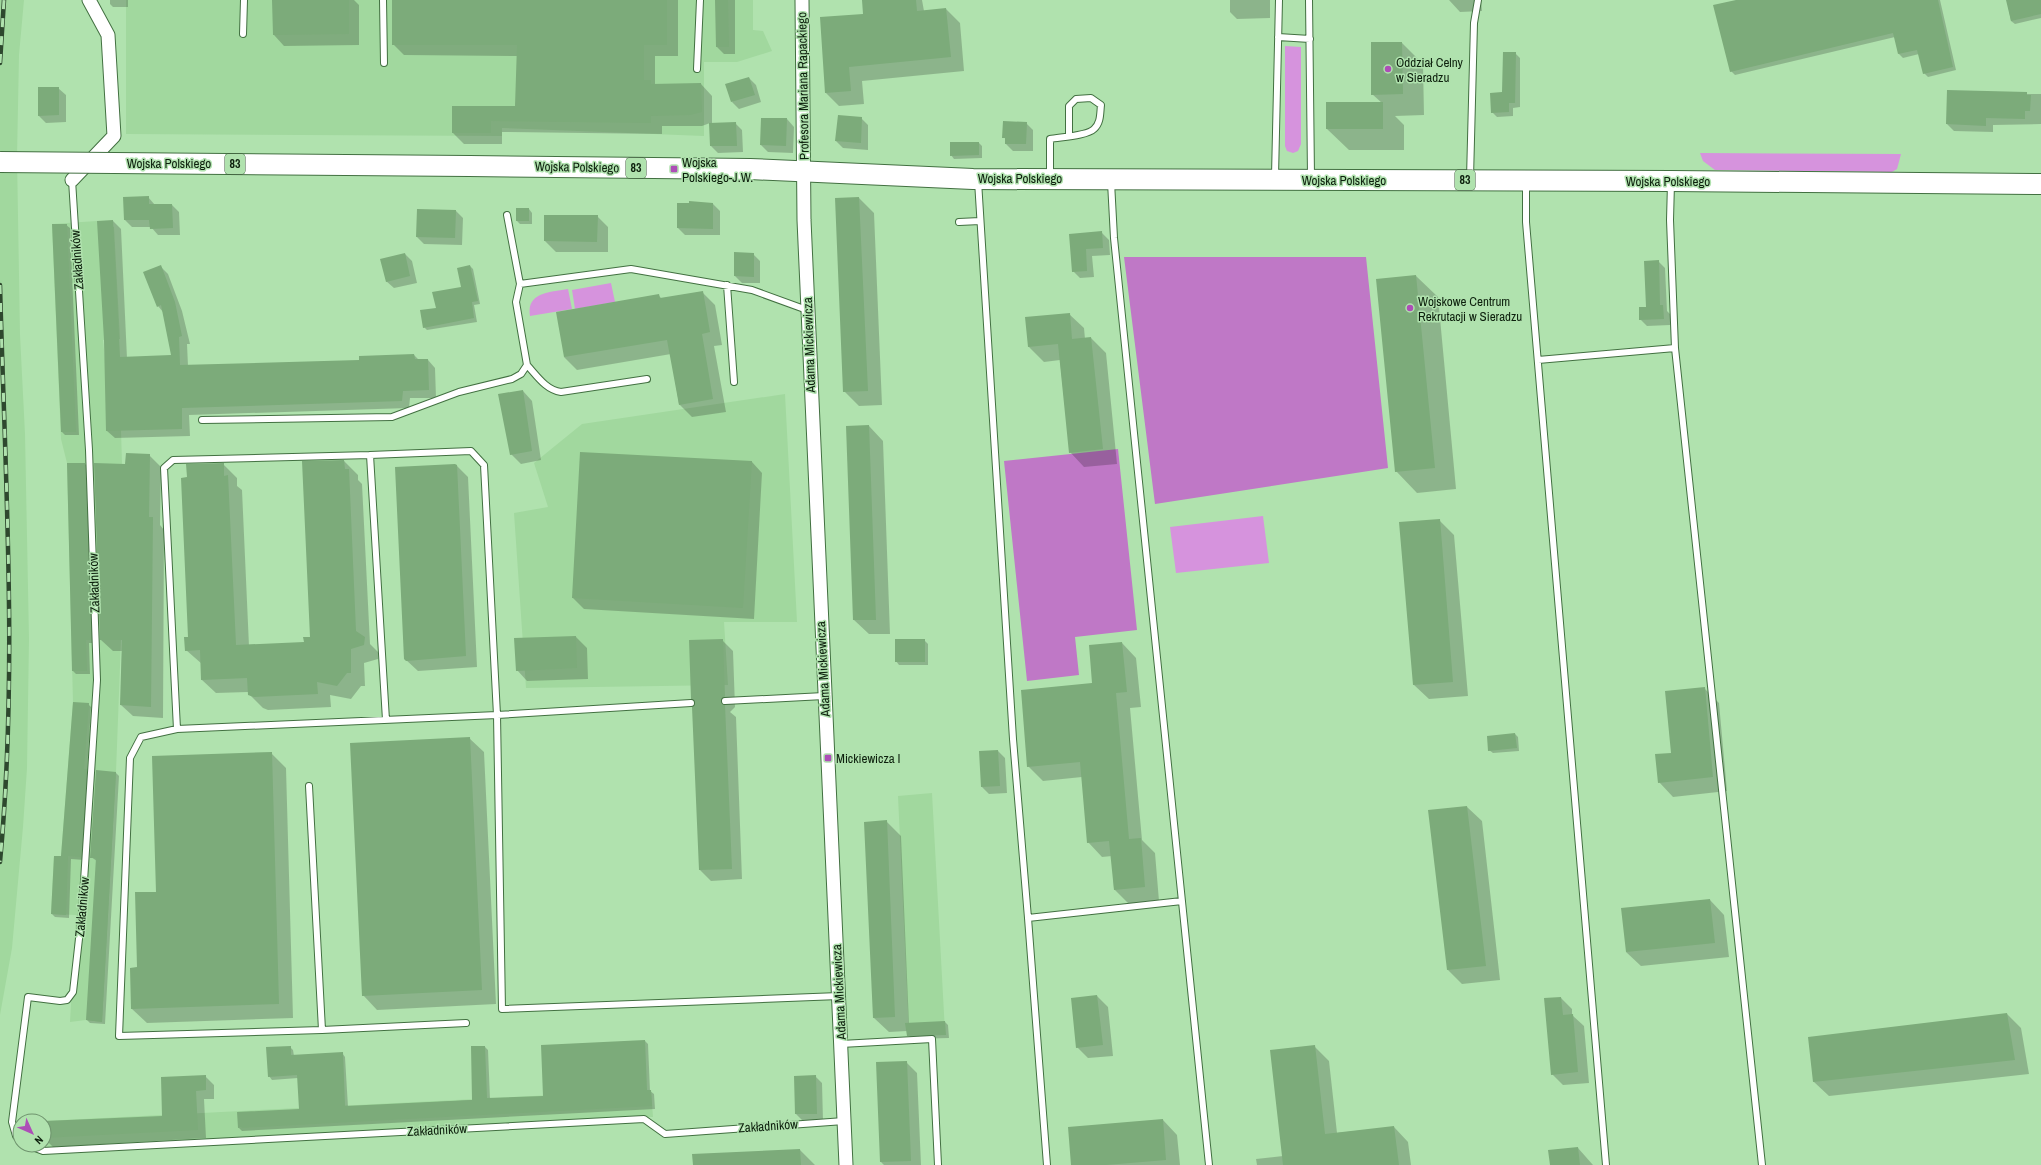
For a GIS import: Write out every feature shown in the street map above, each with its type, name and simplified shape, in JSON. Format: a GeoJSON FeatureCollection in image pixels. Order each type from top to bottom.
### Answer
{"type":"FeatureCollection","features":[{"type":"Feature","properties":{"kind":"main road","name":"Wojska Polskiego"},"geometry":{"type":"LineString","coordinates":[[0,162],[750,169],[978,178],[2041,184]]}},
{"type":"Feature","properties":{"kind":"street","name":"Zakładników"},"geometry":{"type":"LineString","coordinates":[[72,180],[114,136],[108,35],[90,0]]}},
{"type":"Feature","properties":{"kind":"street","name":"Profesora Mariana Rapackiego"},"geometry":{"type":"LineString","coordinates":[[802,0],[804,172]]}},
{"type":"Feature","properties":{"kind":"street","name":"Adama Mickiewicza"},"geometry":{"type":"LineString","coordinates":[[804,172],[804,220],[824,696],[846,1165]]}},
{"type":"Feature","properties":{"kind":"lane"},"geometry":{"type":"LineString","coordinates":[[243,34],[244,0]]}},
{"type":"Feature","properties":{"kind":"lane"},"geometry":{"type":"LineString","coordinates":[[383,0],[384,63]]}},
{"type":"Feature","properties":{"kind":"lane"},"geometry":{"type":"LineString","coordinates":[[697,69],[700,0]]}},
{"type":"Feature","properties":{"kind":"lane"},"geometry":{"type":"LineString","coordinates":[[1275,180],[1279,0]]}},
{"type":"Feature","properties":{"kind":"lane"},"geometry":{"type":"LineString","coordinates":[[1309,0],[1312,180]]}},
{"type":"Feature","properties":{"kind":"lane"},"geometry":{"type":"LineString","coordinates":[[1470,180],[1474,23],[1478,0]]}},
{"type":"Feature","properties":{"kind":"lane"},"geometry":{"type":"LineString","coordinates":[[1278,37],[1310,39]]}},
{"type":"Feature","properties":{"kind":"lane"},"geometry":{"type":"LineString","coordinates":[[1050,178],[1050,139],[1069,136],[1094,130],[1100,118],[1101,105],[1091,98],[1076,99],[1069,106],[1069,136]]}},
{"type":"Feature","properties":{"kind":"lane"},"geometry":{"type":"LineString","coordinates":[[978,178],[1013,739],[1047,1165]]}},
{"type":"Feature","properties":{"kind":"lane"},"geometry":{"type":"LineString","coordinates":[[1111,178],[1114,238],[1209,1165]]}},
{"type":"Feature","properties":{"kind":"lane","name":"Zakładników"},"geometry":{"type":"LineString","coordinates":[[13,1113],[28,997],[60,1002],[67,1000],[73,992],[82,912],[96,688],[89,450],[72,180]]}},
{"type":"Feature","properties":{"kind":"lane"},"geometry":{"type":"LineString","coordinates":[[1526,181],[1526,222],[1606,1165]]}},
{"type":"Feature","properties":{"kind":"lane"},"geometry":{"type":"LineString","coordinates":[[1671,181],[1670,220],[1675,348],[1762,1165]]}},
{"type":"Feature","properties":{"kind":"lane"},"geometry":{"type":"LineString","coordinates":[[507,215],[520,284],[516,302],[527,365],[547,387],[554,391],[561,392],[647,379]]}},
{"type":"Feature","properties":{"kind":"lane"},"geometry":{"type":"LineString","coordinates":[[958,222],[980,221]]}},
{"type":"Feature","properties":{"kind":"lane"},"geometry":{"type":"LineString","coordinates":[[520,284],[631,269],[752,290],[808,310]]}},
{"type":"Feature","properties":{"kind":"lane"},"geometry":{"type":"LineString","coordinates":[[727,285],[734,382]]}},
{"type":"Feature","properties":{"kind":"lane"},"geometry":{"type":"LineString","coordinates":[[1538,360],[1675,348]]}},
{"type":"Feature","properties":{"kind":"lane"},"geometry":{"type":"LineString","coordinates":[[202,420],[392,417],[431,401],[459,392],[512,379],[521,374],[527,365]]}},
{"type":"Feature","properties":{"kind":"lane"},"geometry":{"type":"LineString","coordinates":[[177,729],[164,468],[173,460],[472,451],[484,465],[497,715],[502,1010],[839,996]]}},
{"type":"Feature","properties":{"kind":"lane"},"geometry":{"type":"LineString","coordinates":[[370,455],[386,720]]}},
{"type":"Feature","properties":{"kind":"lane"},"geometry":{"type":"LineString","coordinates":[[725,701],[824,696]]}},
{"type":"Feature","properties":{"kind":"lane"},"geometry":{"type":"LineString","coordinates":[[466,1023],[322,1030],[119,1036],[130,758],[141,737],[177,729],[497,715],[691,703]]}},
{"type":"Feature","properties":{"kind":"lane"},"geometry":{"type":"LineString","coordinates":[[309,786],[322,1030]]}},
{"type":"Feature","properties":{"kind":"lane"},"geometry":{"type":"LineString","coordinates":[[1028,918],[1182,901]]}},
{"type":"Feature","properties":{"kind":"lane"},"geometry":{"type":"LineString","coordinates":[[841,1044],[932,1039],[938,1165]]}},
{"type":"Feature","properties":{"kind":"lane","name":"Zakładników"},"geometry":{"type":"LineString","coordinates":[[52,1151],[644,1119],[665,1134],[844,1121]]}},
{"type":"Feature","properties":{"kind":"shaded area"},"geometry":{"type":"Polygon","coordinates":[[[0,0],[24,0],[19,55],[17,157],[20,335],[25,434],[29,639],[27,768],[23,827],[12,948],[0,1015],[0,0]]]}},
{"type":"Feature","properties":{"kind":"shaded area"},"geometry":{"type":"Polygon","coordinates":[[[126,0],[753,0],[753,30],[763,31],[772,51],[737,62],[704,62],[704,136],[502,128],[502,136],[126,134],[126,0]]]}},
{"type":"Feature","properties":{"kind":"shaded area"},"geometry":{"type":"Polygon","coordinates":[[[1285,46],[1301,47],[1301,144],[1298,151],[1293,153],[1287,151],[1285,146],[1285,46]]]}},
{"type":"Feature","properties":{"kind":"shaded area"},"geometry":{"type":"Polygon","coordinates":[[[1700,153],[1901,154],[1897,169],[1892,172],[1715,170],[1703,161],[1700,153]]]}},
{"type":"Feature","properties":{"kind":"shaded area"},"geometry":{"type":"Polygon","coordinates":[[[97,221],[114,227],[120,339],[103,340],[105,360],[119,360],[122,464],[121,640],[116,772],[102,1022],[86,1020],[70,1022],[76,915],[51,914],[54,856],[61,856],[73,702],[67,463],[61,439],[52,224],[97,221]]]}},
{"type":"Feature","properties":{"kind":"shaded area"},"geometry":{"type":"Polygon","coordinates":[[[1124,257],[1366,257],[1388,468],[1155,504],[1124,257]]]}},
{"type":"Feature","properties":{"kind":"shaded area"},"geometry":{"type":"Polygon","coordinates":[[[611,283],[615,302],[575,309],[572,290],[611,283]]]}},
{"type":"Feature","properties":{"kind":"shaded area"},"geometry":{"type":"Polygon","coordinates":[[[568,289],[572,309],[530,316],[532,302],[536,298],[547,293],[568,289]]]}},
{"type":"Feature","properties":{"kind":"shaded area"},"geometry":{"type":"Polygon","coordinates":[[[785,394],[797,622],[724,622],[728,685],[526,688],[514,513],[548,507],[534,463],[582,424],[785,394]]]}},
{"type":"Feature","properties":{"kind":"shaded area"},"geometry":{"type":"Polygon","coordinates":[[[1118,449],[1137,630],[1075,637],[1079,675],[1027,681],[1004,461],[1118,449]]]}},
{"type":"Feature","properties":{"kind":"shaded area"},"geometry":{"type":"Polygon","coordinates":[[[1263,516],[1269,563],[1176,573],[1170,527],[1263,516]]]}},
{"type":"Feature","properties":{"kind":"shaded area"},"geometry":{"type":"Polygon","coordinates":[[[932,793],[945,1032],[909,1034],[898,796],[932,793]]]}},
{"type":"Feature","properties":{"kind":"shaded area"},"geometry":{"type":"Polygon","coordinates":[[[651,1090],[653,1117],[52,1148],[52,1121],[651,1090]]]}},
{"type":"Feature","properties":{"kind":"building"},"geometry":{"type":"Polygon","coordinates":[[[272,0],[349,0],[349,34],[273,35],[272,0]]]}},
{"type":"Feature","properties":{"kind":"building"},"geometry":{"type":"Polygon","coordinates":[[[392,0],[667,0],[667,45],[644,45],[644,80],[651,80],[651,84],[701,83],[702,112],[690,115],[651,116],[651,123],[491,121],[491,133],[452,133],[452,106],[515,106],[517,45],[392,45],[392,0]]]}},
{"type":"Feature","properties":{"kind":"building"},"geometry":{"type":"Polygon","coordinates":[[[715,0],[728,0],[729,47],[716,47],[715,0]]]}},
{"type":"Feature","properties":{"kind":"building"},"geometry":{"type":"Polygon","coordinates":[[[862,0],[916,0],[917,11],[946,8],[951,57],[849,67],[851,91],[825,93],[820,17],[863,14],[862,0]]]}},
{"type":"Feature","properties":{"kind":"building"},"geometry":{"type":"Polygon","coordinates":[[[1736,0],[1938,0],[1953,67],[1923,74],[1917,50],[1898,54],[1893,33],[1730,72],[1713,5],[1736,0]]]}},
{"type":"Feature","properties":{"kind":"building"},"geometry":{"type":"Polygon","coordinates":[[[2006,0],[2041,0],[2041,14],[2011,21],[2006,0]]]}},
{"type":"Feature","properties":{"kind":"building"},"geometry":{"type":"Polygon","coordinates":[[[1371,42],[1402,42],[1403,94],[1371,95],[1371,42]]]}},
{"type":"Feature","properties":{"kind":"building"},"geometry":{"type":"Polygon","coordinates":[[[1503,52],[1516,52],[1515,103],[1509,103],[1509,112],[1491,113],[1490,93],[1502,92],[1503,52]]]}},
{"type":"Feature","properties":{"kind":"building"},"geometry":{"type":"Polygon","coordinates":[[[749,77],[755,95],[731,102],[725,84],[749,77]]]}},
{"type":"Feature","properties":{"kind":"building"},"geometry":{"type":"Polygon","coordinates":[[[38,87],[59,87],[59,115],[38,116],[38,87]]]}},
{"type":"Feature","properties":{"kind":"building"},"geometry":{"type":"Polygon","coordinates":[[[1947,90],[2027,92],[2027,95],[2031,95],[2030,111],[2025,111],[2025,119],[1986,118],[1986,126],[1946,124],[1947,90]]]}},
{"type":"Feature","properties":{"kind":"building"},"geometry":{"type":"Polygon","coordinates":[[[1326,102],[1383,102],[1383,129],[1326,129],[1326,102]]]}},
{"type":"Feature","properties":{"kind":"building"},"geometry":{"type":"Polygon","coordinates":[[[838,115],[862,117],[861,143],[835,141],[838,115]]]}},
{"type":"Feature","properties":{"kind":"building"},"geometry":{"type":"Polygon","coordinates":[[[761,118],[787,118],[786,146],[760,145],[761,118]]]}},
{"type":"Feature","properties":{"kind":"building"},"geometry":{"type":"Polygon","coordinates":[[[1003,121],[1027,122],[1026,144],[1005,144],[1005,138],[1002,138],[1003,121]]]}},
{"type":"Feature","properties":{"kind":"building"},"geometry":{"type":"Polygon","coordinates":[[[736,122],[737,146],[710,146],[709,123],[736,122]]]}},
{"type":"Feature","properties":{"kind":"building"},"geometry":{"type":"Polygon","coordinates":[[[950,142],[979,142],[979,155],[950,156],[950,142]]]}},
{"type":"Feature","properties":{"kind":"building"},"geometry":{"type":"Polygon","coordinates":[[[149,196],[149,204],[172,204],[173,228],[150,229],[149,220],[124,220],[123,197],[149,196]]]}},
{"type":"Feature","properties":{"kind":"building"},"geometry":{"type":"Polygon","coordinates":[[[859,197],[868,391],[843,392],[835,198],[859,197]]]}},
{"type":"Feature","properties":{"kind":"building"},"geometry":{"type":"Polygon","coordinates":[[[689,201],[713,203],[713,229],[677,228],[677,203],[689,203],[689,201]]]}},
{"type":"Feature","properties":{"kind":"building"},"geometry":{"type":"Polygon","coordinates":[[[516,208],[529,208],[529,221],[516,221],[516,208]]]}},
{"type":"Feature","properties":{"kind":"building"},"geometry":{"type":"Polygon","coordinates":[[[417,209],[456,210],[455,238],[416,237],[417,209]]]}},
{"type":"Feature","properties":{"kind":"building"},"geometry":{"type":"Polygon","coordinates":[[[544,215],[598,215],[597,242],[544,241],[544,215]]]}},
{"type":"Feature","properties":{"kind":"building"},"geometry":{"type":"Polygon","coordinates":[[[113,220],[120,357],[171,355],[161,305],[157,307],[143,272],[161,265],[175,302],[182,336],[179,337],[180,365],[359,360],[359,356],[414,354],[415,359],[428,359],[429,390],[403,391],[402,401],[182,408],[182,429],[106,431],[104,340],[97,221],[113,220]]]}},
{"type":"Feature","properties":{"kind":"building"},"geometry":{"type":"Polygon","coordinates":[[[52,224],[67,224],[76,432],[61,432],[52,224]]]}},
{"type":"Feature","properties":{"kind":"building"},"geometry":{"type":"Polygon","coordinates":[[[1102,231],[1103,248],[1086,249],[1087,271],[1072,272],[1069,234],[1102,231]]]}},
{"type":"Feature","properties":{"kind":"building"},"geometry":{"type":"Polygon","coordinates":[[[734,252],[754,253],[754,277],[734,276],[734,252]]]}},
{"type":"Feature","properties":{"kind":"building"},"geometry":{"type":"Polygon","coordinates":[[[405,253],[410,276],[386,282],[380,259],[405,253]]]}},
{"type":"Feature","properties":{"kind":"building"},"geometry":{"type":"Polygon","coordinates":[[[1659,260],[1660,305],[1663,305],[1664,319],[1639,320],[1639,307],[1646,307],[1644,261],[1659,260]]]}},
{"type":"Feature","properties":{"kind":"building"},"geometry":{"type":"Polygon","coordinates":[[[470,265],[478,301],[472,302],[474,318],[423,328],[420,310],[436,308],[432,292],[461,287],[457,268],[470,265]]]}},
{"type":"Feature","properties":{"kind":"building"},"geometry":{"type":"Polygon","coordinates":[[[1416,275],[1435,468],[1395,472],[1376,279],[1416,275]]]}},
{"type":"Feature","properties":{"kind":"building"},"geometry":{"type":"Polygon","coordinates":[[[703,291],[710,332],[702,334],[713,399],[679,405],[667,340],[564,357],[556,312],[659,294],[660,298],[703,291]]]}},
{"type":"Feature","properties":{"kind":"building"},"geometry":{"type":"Polygon","coordinates":[[[1070,313],[1072,339],[1091,337],[1103,449],[1069,453],[1058,344],[1028,347],[1025,317],[1070,313]]]}},
{"type":"Feature","properties":{"kind":"building"},"geometry":{"type":"Polygon","coordinates":[[[523,390],[532,451],[510,455],[498,394],[523,390]]]}},
{"type":"Feature","properties":{"kind":"building"},"geometry":{"type":"Polygon","coordinates":[[[869,425],[876,620],[853,620],[846,426],[869,425]]]}},
{"type":"Feature","properties":{"kind":"building"},"geometry":{"type":"Polygon","coordinates":[[[580,452],[752,461],[743,608],[572,598],[580,452]]]}},
{"type":"Feature","properties":{"kind":"building"},"geometry":{"type":"Polygon","coordinates":[[[126,453],[150,454],[149,517],[153,517],[151,707],[120,705],[122,640],[100,640],[94,463],[125,464],[126,453]]]}},
{"type":"Feature","properties":{"kind":"building"},"geometry":{"type":"Polygon","coordinates":[[[344,460],[345,469],[349,469],[356,631],[365,637],[364,645],[351,649],[351,673],[347,673],[337,686],[317,682],[318,694],[254,697],[248,695],[247,678],[201,680],[200,650],[185,651],[184,637],[188,637],[181,478],[187,477],[186,464],[224,463],[224,476],[228,475],[236,645],[304,642],[303,637],[310,637],[302,461],[344,460]]]}},
{"type":"Feature","properties":{"kind":"building"},"geometry":{"type":"Polygon","coordinates":[[[67,463],[85,463],[91,640],[86,640],[87,671],[72,671],[67,463]]]}},
{"type":"Feature","properties":{"kind":"building"},"geometry":{"type":"Polygon","coordinates":[[[457,465],[466,656],[406,661],[404,659],[395,467],[457,465]]]}},
{"type":"Feature","properties":{"kind":"building"},"geometry":{"type":"Polygon","coordinates":[[[1440,519],[1453,682],[1413,685],[1399,522],[1440,519]]]}},
{"type":"Feature","properties":{"kind":"building"},"geometry":{"type":"Polygon","coordinates":[[[576,636],[577,668],[516,671],[514,638],[576,636]]]}},
{"type":"Feature","properties":{"kind":"building"},"geometry":{"type":"Polygon","coordinates":[[[723,639],[725,696],[721,701],[721,704],[725,705],[732,869],[699,870],[692,707],[695,703],[691,699],[689,640],[723,639]]]}},
{"type":"Feature","properties":{"kind":"building"},"geometry":{"type":"Polygon","coordinates":[[[895,639],[925,639],[925,662],[895,662],[895,639]]]}},
{"type":"Feature","properties":{"kind":"building"},"geometry":{"type":"Polygon","coordinates":[[[1122,642],[1127,692],[1116,693],[1129,839],[1141,838],[1145,887],[1114,890],[1109,841],[1087,843],[1080,762],[1027,767],[1021,690],[1092,683],[1089,645],[1122,642]]]}},
{"type":"Feature","properties":{"kind":"building"},"geometry":{"type":"Polygon","coordinates":[[[1705,687],[1713,777],[1658,783],[1655,754],[1671,753],[1665,691],[1705,687]]]}},
{"type":"Feature","properties":{"kind":"building"},"geometry":{"type":"Polygon","coordinates":[[[73,702],[89,703],[84,769],[87,769],[81,857],[68,856],[66,915],[51,914],[54,856],[61,856],[73,702]]]}},
{"type":"Feature","properties":{"kind":"building"},"geometry":{"type":"Polygon","coordinates":[[[1515,733],[1517,748],[1488,751],[1487,736],[1515,733]]]}},
{"type":"Feature","properties":{"kind":"building"},"geometry":{"type":"Polygon","coordinates":[[[470,737],[482,990],[362,996],[350,743],[470,737]]]}},
{"type":"Feature","properties":{"kind":"building"},"geometry":{"type":"Polygon","coordinates":[[[998,750],[1000,786],[981,787],[979,751],[998,750]]]}},
{"type":"Feature","properties":{"kind":"building"},"geometry":{"type":"Polygon","coordinates":[[[272,752],[279,1004],[131,1009],[130,968],[137,967],[135,892],[156,892],[152,756],[272,752]]]}},
{"type":"Feature","properties":{"kind":"building"},"geometry":{"type":"Polygon","coordinates":[[[96,770],[116,772],[102,1022],[86,1020],[96,858],[90,858],[96,770]]]}},
{"type":"Feature","properties":{"kind":"building"},"geometry":{"type":"Polygon","coordinates":[[[1467,806],[1486,966],[1447,970],[1428,810],[1467,806]]]}},
{"type":"Feature","properties":{"kind":"building"},"geometry":{"type":"Polygon","coordinates":[[[887,820],[895,1017],[873,1018],[864,822],[887,820]]]}},
{"type":"Feature","properties":{"kind":"building"},"geometry":{"type":"Polygon","coordinates":[[[1710,899],[1715,943],[1626,952],[1621,908],[1710,899]]]}},
{"type":"Feature","properties":{"kind":"building"},"geometry":{"type":"Polygon","coordinates":[[[1097,995],[1103,1045],[1076,1048],[1071,998],[1097,995]]]}},
{"type":"Feature","properties":{"kind":"building"},"geometry":{"type":"Polygon","coordinates":[[[1561,997],[1563,1015],[1573,1014],[1578,1072],[1551,1075],[1544,998],[1561,997]]]}},
{"type":"Feature","properties":{"kind":"building"},"geometry":{"type":"Polygon","coordinates":[[[2007,1013],[2015,1060],[1813,1082],[1808,1037],[2007,1013]]]}},
{"type":"Feature","properties":{"kind":"building"},"geometry":{"type":"Polygon","coordinates":[[[945,1021],[946,1035],[907,1036],[905,1023],[945,1021]]]}},
{"type":"Feature","properties":{"kind":"building"},"geometry":{"type":"Polygon","coordinates":[[[645,1040],[647,1090],[651,1090],[652,1106],[238,1128],[237,1112],[299,1109],[297,1075],[268,1077],[266,1047],[291,1046],[291,1055],[343,1052],[345,1106],[472,1100],[471,1046],[485,1046],[487,1098],[543,1096],[541,1045],[645,1040]]]}},
{"type":"Feature","properties":{"kind":"building"},"geometry":{"type":"Polygon","coordinates":[[[1315,1045],[1325,1134],[1394,1126],[1399,1165],[1283,1165],[1270,1050],[1315,1045]]]}},
{"type":"Feature","properties":{"kind":"building"},"geometry":{"type":"Polygon","coordinates":[[[907,1061],[911,1161],[880,1162],[876,1062],[907,1061]]]}},
{"type":"Feature","properties":{"kind":"building"},"geometry":{"type":"Polygon","coordinates":[[[206,1075],[206,1090],[196,1091],[198,1130],[52,1138],[52,1121],[162,1116],[161,1077],[206,1075]]]}},
{"type":"Feature","properties":{"kind":"building"},"geometry":{"type":"Polygon","coordinates":[[[816,1075],[817,1114],[795,1114],[794,1076],[816,1075]]]}},
{"type":"Feature","properties":{"kind":"building"},"geometry":{"type":"Polygon","coordinates":[[[1163,1119],[1166,1160],[1106,1165],[1071,1165],[1068,1127],[1163,1119]]]}},
{"type":"Feature","properties":{"kind":"building"},"geometry":{"type":"Polygon","coordinates":[[[1578,1147],[1580,1165],[1550,1165],[1548,1150],[1578,1147]]]}},
{"type":"Feature","properties":{"kind":"building"},"geometry":{"type":"Polygon","coordinates":[[[800,1149],[801,1165],[693,1165],[692,1154],[800,1149]]]}},
{"type":"Feature","properties":{"kind":"railway"},"geometry":{"type":"LineString","coordinates":[[0,63],[4,0]]}},
{"type":"Feature","properties":{"kind":"railway"},"geometry":{"type":"LineString","coordinates":[[0,285],[9,574],[8,718],[0,862]]}},
{"type":"Feature","properties":{"kind":"place","name":"Oddział Celny w Sieradzu"},"geometry":{"type":"Point","coordinates":[1388,69]}},
{"type":"Feature","properties":{"kind":"place","name":"Wojska Polskiego-J.W."},"geometry":{"type":"Point","coordinates":[674,169]}},
{"type":"Feature","properties":{"kind":"place","name":"Wojskowe Centrum Rekrutacji w Sieradzu"},"geometry":{"type":"Point","coordinates":[1410,308]}},
{"type":"Feature","properties":{"kind":"place","name":"Mickiewicza I"},"geometry":{"type":"Point","coordinates":[828,758]}}]}
